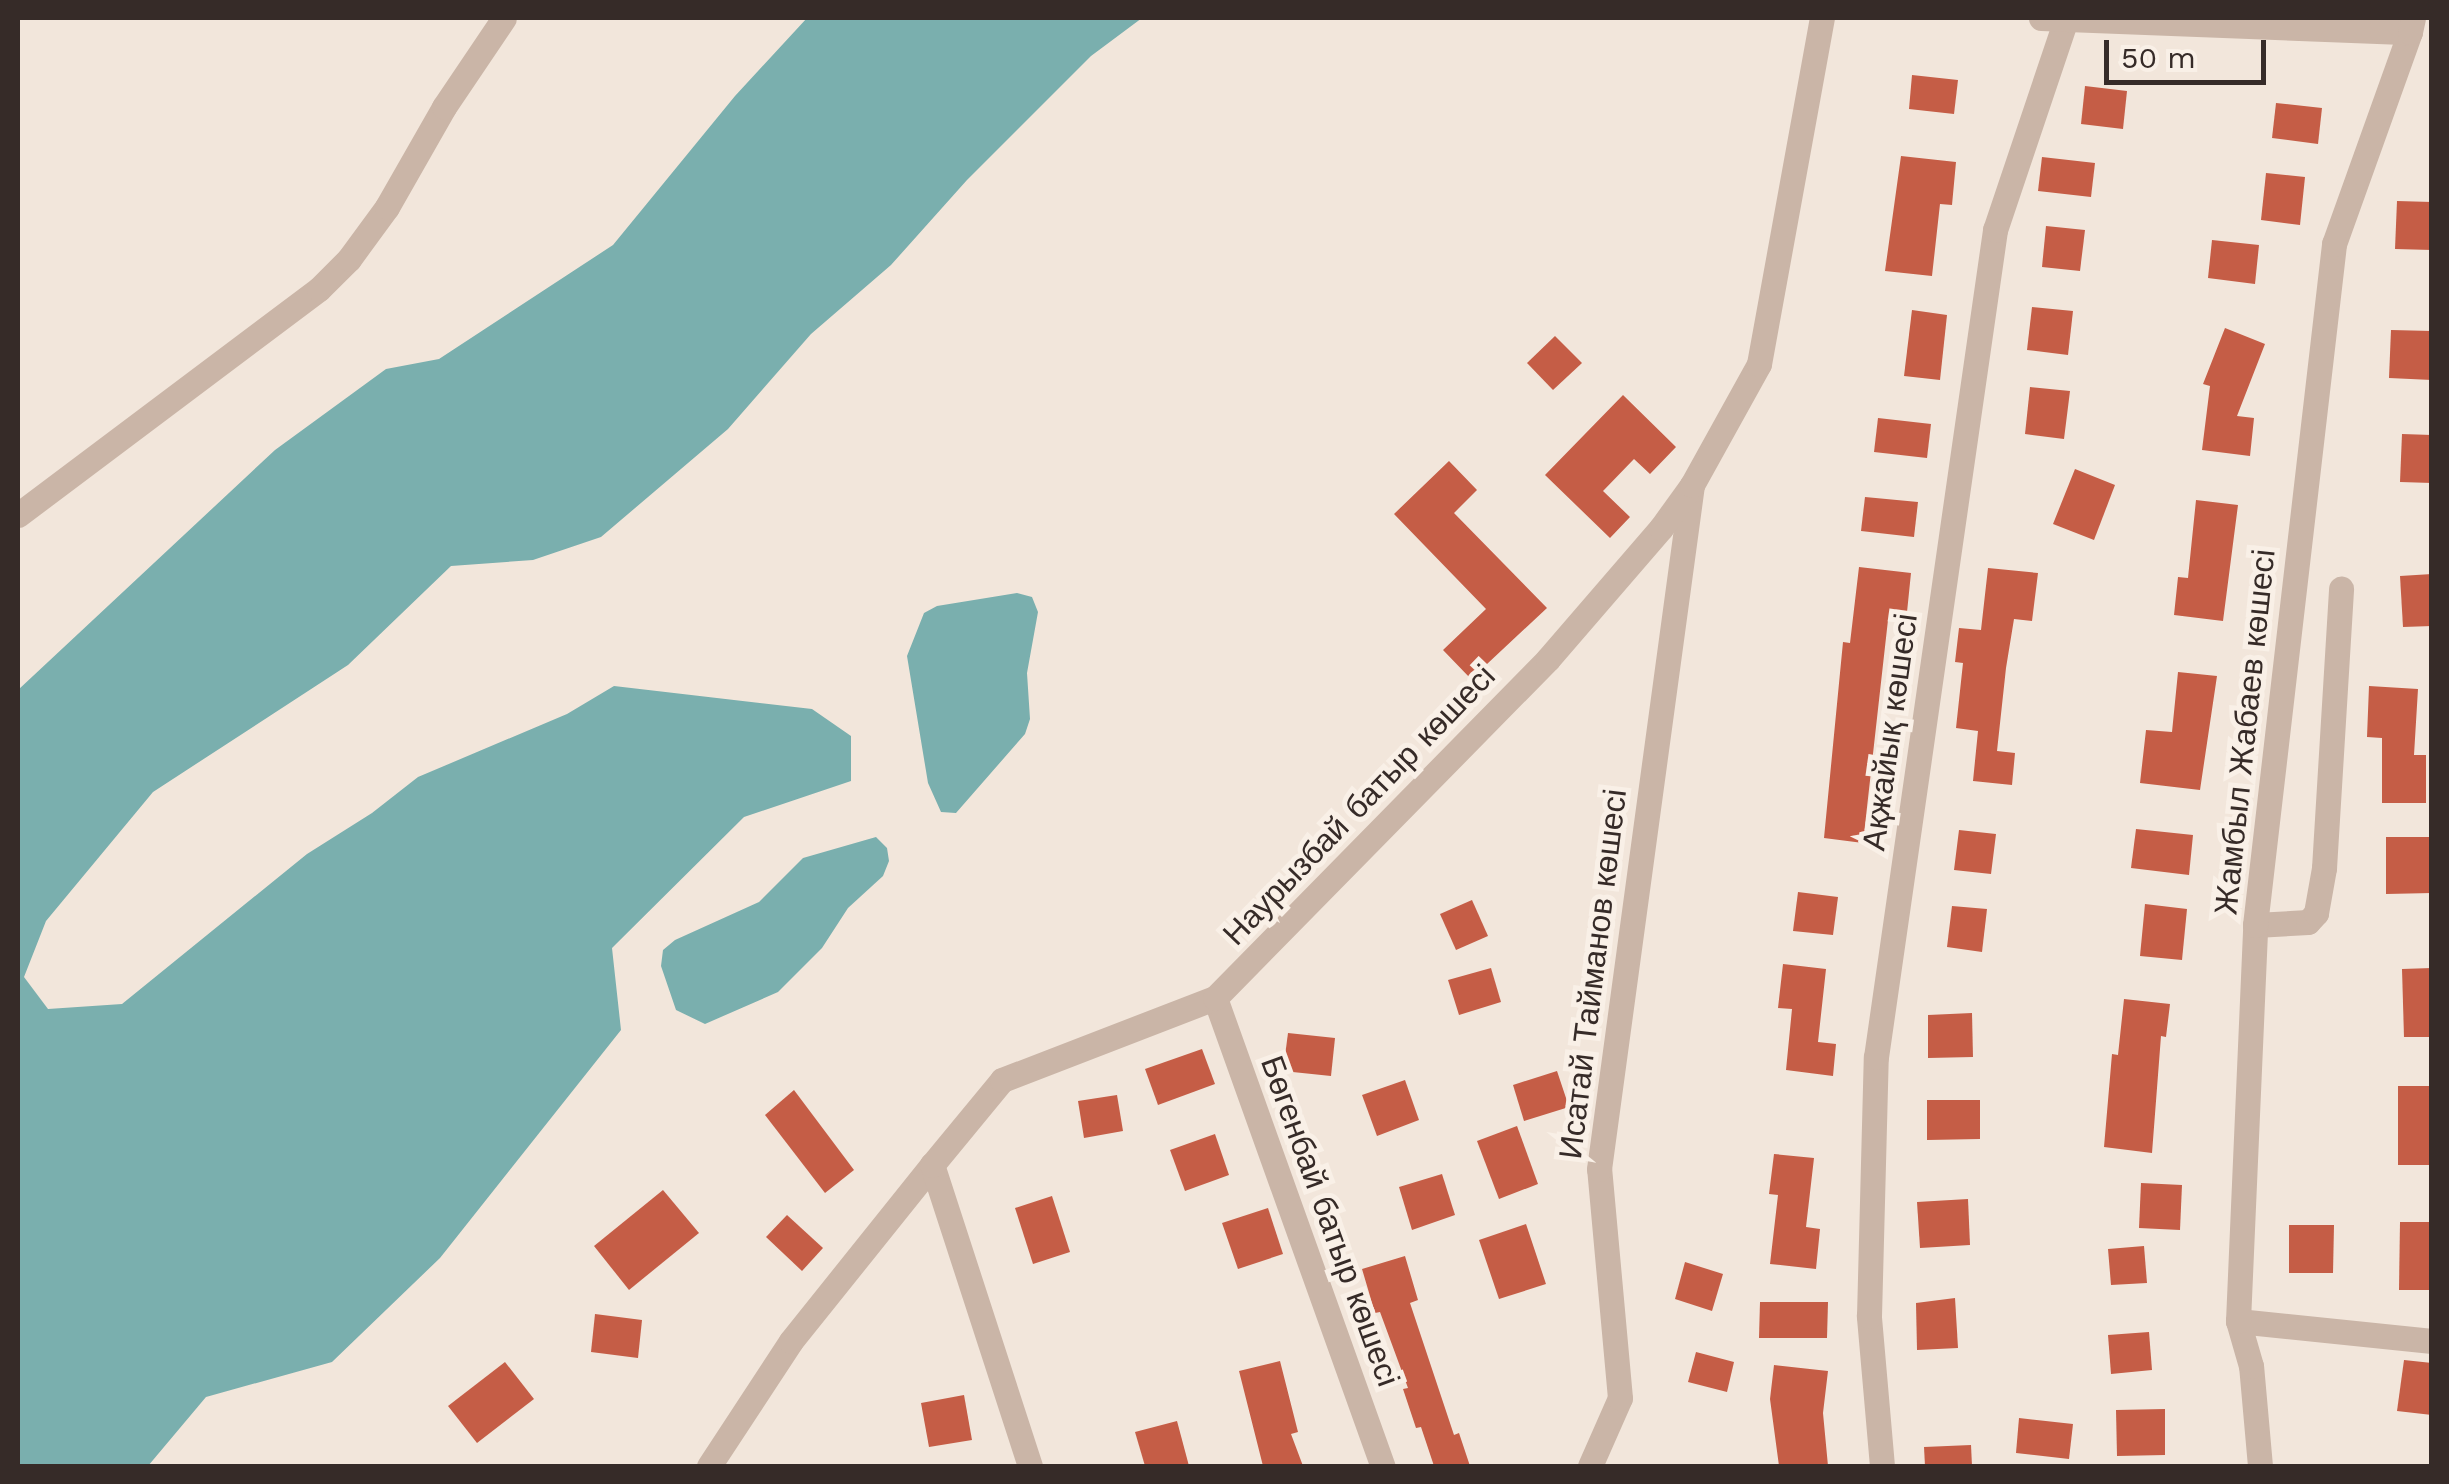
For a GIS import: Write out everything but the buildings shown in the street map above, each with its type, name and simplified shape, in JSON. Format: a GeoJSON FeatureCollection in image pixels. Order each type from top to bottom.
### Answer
{"type":"FeatureCollection","features":[{"type":"Feature","properties":{"kind":"street"},"geometry":{"type":"LineString","coordinates":[[18,515],[319,290],[349,260],[387,208],[444,108],[504,18]]}},
{"type":"Feature","properties":{"kind":"street","name":"Наурызбай батыр көшесі"},"geometry":{"type":"LineString","coordinates":[[709,1466],[791,1340],[1002,1080],[1216,998],[1548,658],[1661,528],[1692,485],[1759,364],[1822,18]]}},
{"type":"Feature","properties":{"kind":"street"},"geometry":{"type":"LineString","coordinates":[[2054,18],[2411,25]]}},
{"type":"Feature","properties":{"kind":"street","name":"Ақжайық көшесі"},"geometry":{"type":"LineString","coordinates":[[1882,1466],[1869,1316],[1876,1057],[1995,230],[2054,18]]}},
{"type":"Feature","properties":{"kind":"street","name":"Жамбыл Жабаев көшесі"},"geometry":{"type":"LineString","coordinates":[[2260,1466],[2251,1366],[2238,1320],[2256,925],[2334,244],[2411,25]]}},
{"type":"Feature","properties":{"kind":"street","name":"Исатай Тайманов көшесі"},"geometry":{"type":"LineString","coordinates":[[1590,1466],[1620,1398],[1600,1168],[1692,485]]}},
{"type":"Feature","properties":{"kind":"street"},"geometry":{"type":"LineString","coordinates":[[2256,925],[2308,922],[2316,913],[2324,868],[2341,589]]}},
{"type":"Feature","properties":{"kind":"street","name":"Бөгенбай батыр көшесі"},"geometry":{"type":"LineString","coordinates":[[1216,998],[1384,1466]]}},
{"type":"Feature","properties":{"kind":"street"},"geometry":{"type":"LineString","coordinates":[[932,1165],[1030,1466]]}},
{"type":"Feature","properties":{"kind":"street"},"geometry":{"type":"LineString","coordinates":[[2238,1320],[2432,1342]]}},
{"type":"Feature","properties":{"kind":"water"},"geometry":{"type":"Polygon","coordinates":[[[807,18],[1142,18],[1091,56],[967,180],[891,265],[811,334],[728,429],[601,537],[533,560],[451,566],[348,665],[153,792],[46,921],[24,977],[48,1009],[122,1004],[307,854],[372,813],[418,777],[567,714],[614,686],[812,709],[851,736],[851,781],[744,817],[612,948],[621,1030],[440,1258],[332,1362],[206,1397],[148,1466],[18,1466],[18,690],[275,450],[386,369],[439,359],[613,245],[735,96],[807,18]]]}},
{"type":"Feature","properties":{"kind":"water"},"geometry":{"type":"Polygon","coordinates":[[[1017,593],[1032,597],[1038,612],[1027,673],[1030,719],[1025,734],[956,813],[941,812],[928,783],[907,656],[924,613],[937,606],[1017,593]]]}},
{"type":"Feature","properties":{"kind":"water"},"geometry":{"type":"Polygon","coordinates":[[[876,837],[887,848],[889,861],[883,876],[848,908],[822,948],[778,992],[705,1024],[676,1010],[661,966],[663,950],[675,940],[759,902],[803,858],[876,837]]]}}]}
